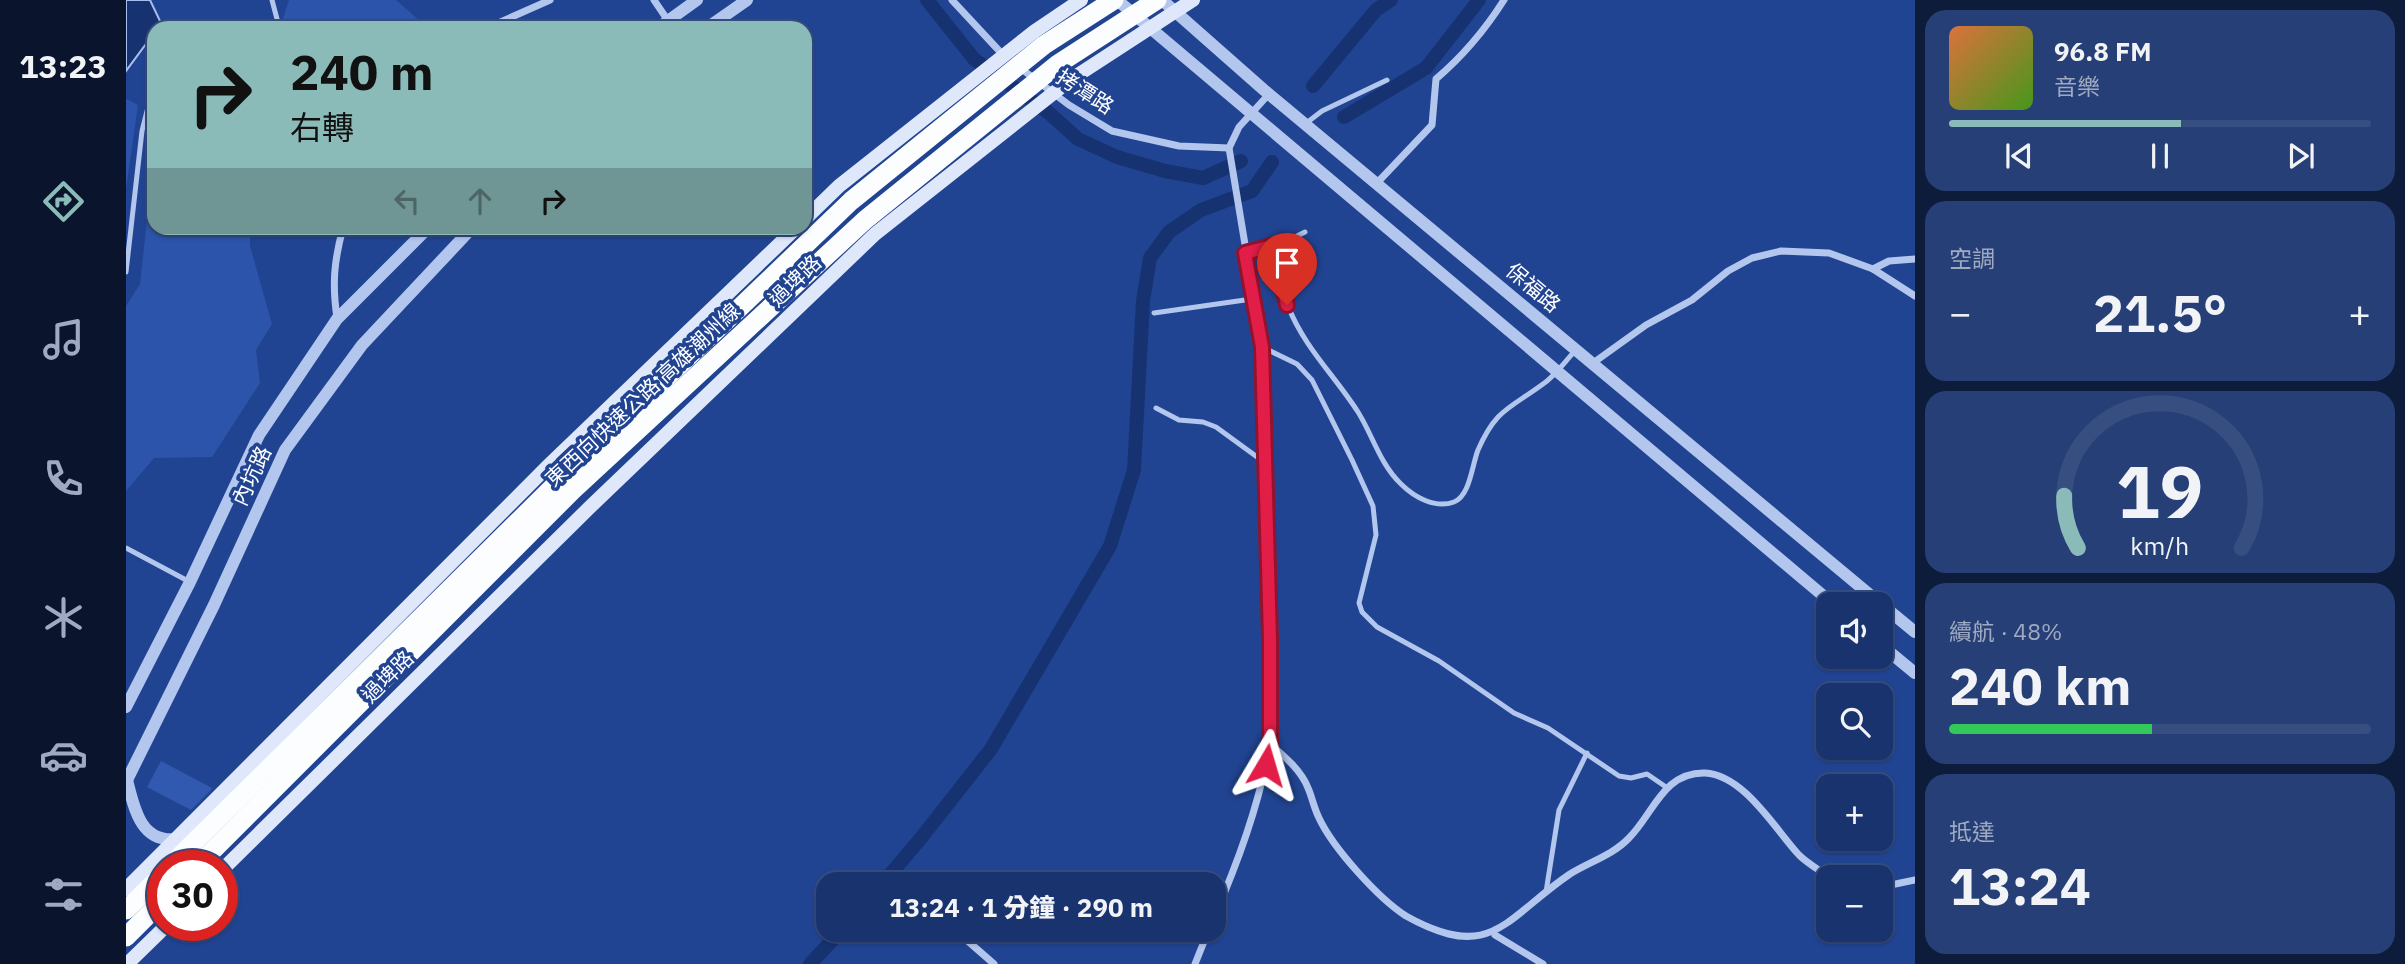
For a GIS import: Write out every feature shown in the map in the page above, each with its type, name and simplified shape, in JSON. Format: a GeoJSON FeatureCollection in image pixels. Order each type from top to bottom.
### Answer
{"type":"FeatureCollection","features":[{"type":"Feature","properties":{"kind":"highway","name":"東西向快速公路 高雄潮州線"},"geometry":{"type":"LineString","coordinates":[[186,850],[562,479],[851,201],[1045,45],[1116,0]]}},
{"type":"Feature","properties":{"kind":"highway","name":"東西向快速公路 高雄潮州線"},"geometry":{"type":"LineString","coordinates":[[213,850],[573,490],[865,220],[1058,64],[1159,0]]}},
{"type":"Feature","properties":{"kind":"highway"},"geometry":{"type":"LineString","coordinates":[[126,910],[147,890]]}},
{"type":"Feature","properties":{"kind":"highway"},"geometry":{"type":"LineString","coordinates":[[126,937],[147,916]]}},
{"type":"Feature","properties":{"kind":"main road"},"geometry":{"type":"LineString","coordinates":[[812,212],[839,186],[962,88],[1081,0]]}},
{"type":"Feature","properties":{"kind":"main road","name":"過埤路"},"geometry":{"type":"LineString","coordinates":[[238,854],[590,507],[875,233],[1070,80],[1193,0]]}},
{"type":"Feature","properties":{"kind":"main road","name":"過埤路"},"geometry":{"type":"LineString","coordinates":[[126,889],[548,466],[789,235]]}},
{"type":"Feature","properties":{"kind":"main road"},"geometry":{"type":"LineString","coordinates":[[128,964],[151,941]]}},
{"type":"Feature","properties":{"kind":"street"},"geometry":{"type":"LineString","coordinates":[[502,21],[546,0]]}},
{"type":"Feature","properties":{"kind":"street"},"geometry":{"type":"LineString","coordinates":[[654,0],[664,21]]}},
{"type":"Feature","properties":{"kind":"street"},"geometry":{"type":"LineString","coordinates":[[671,21],[697,0]]}},
{"type":"Feature","properties":{"kind":"street"},"geometry":{"type":"LineString","coordinates":[[717,21],[747,0]]}},
{"type":"Feature","properties":{"kind":"street","name":"拷潭路"},"geometry":{"type":"LineString","coordinates":[[952,0],[1000,59],[1050,96],[1112,131],[1180,146],[1229,152]]}},
{"type":"Feature","properties":{"kind":"street"},"geometry":{"type":"LineString","coordinates":[[1116,0],[1819,592]]}},
{"type":"Feature","properties":{"kind":"street","name":"保福路"},"geometry":{"type":"LineString","coordinates":[[1159,0],[1867,592]]}},
{"type":"Feature","properties":{"kind":"street"},"geometry":{"type":"LineString","coordinates":[[1377,183],[1432,125],[1436,79],[1487,27],[1504,0]]}},
{"type":"Feature","properties":{"kind":"street"},"geometry":{"type":"LineString","coordinates":[[1226,890],[1238,863],[1262,787],[1270,744],[1262,347],[1229,152],[1239,127],[1269,94]]}},
{"type":"Feature","properties":{"kind":"street"},"geometry":{"type":"LineString","coordinates":[[337,319],[333,293],[334,263],[341,235]]}},
{"type":"Feature","properties":{"kind":"street","name":"內坑路"},"geometry":{"type":"LineString","coordinates":[[126,707],[190,582],[259,435],[337,319],[421,235]]}},
{"type":"Feature","properties":{"kind":"street","name":"內坑路"},"geometry":{"type":"LineString","coordinates":[[176,839],[164,840],[157,837],[142,823],[126,781],[214,604],[285,450],[362,345],[464,235]]}},
{"type":"Feature","properties":{"kind":"street"},"geometry":{"type":"LineString","coordinates":[[1593,363],[1646,325],[1692,300],[1728,271],[1752,258],[1781,251],[1829,253],[1873,269],[1915,296]]}},
{"type":"Feature","properties":{"kind":"street"},"geometry":{"type":"LineString","coordinates":[[1873,269],[1889,261],[1915,259]]}},
{"type":"Feature","properties":{"kind":"street","name":"保福路"},"geometry":{"type":"LineString","coordinates":[[1893,614],[1915,632]]}},
{"type":"Feature","properties":{"kind":"street"},"geometry":{"type":"LineString","coordinates":[[1893,655],[1915,673]]}},
{"type":"Feature","properties":{"kind":"street"},"geometry":{"type":"LineString","coordinates":[[1270,744],[1293,765],[1307,785],[1319,818],[1344,855],[1404,915],[1435,933],[1458,939],[1474,940],[1495,935],[1572,873],[1623,844],[1640,827],[1666,787],[1683,777],[1706,773],[1732,781],[1754,802],[1801,857],[1816,868]]}},
{"type":"Feature","properties":{"kind":"street"},"geometry":{"type":"LineString","coordinates":[[1893,885],[1915,880]]}},
{"type":"Feature","properties":{"kind":"street"},"geometry":{"type":"LineString","coordinates":[[1495,935],[1543,964]]}},
{"type":"Feature","properties":{"kind":"street"},"geometry":{"type":"LineString","coordinates":[[969,942],[994,964]]}},
{"type":"Feature","properties":{"kind":"street"},"geometry":{"type":"LineString","coordinates":[[1195,964],[1204,942]]}},
{"type":"Feature","properties":{"kind":"lane"},"geometry":{"type":"LineString","coordinates":[[272,0],[277,21]]}},
{"type":"Feature","properties":{"kind":"lane"},"geometry":{"type":"LineString","coordinates":[[1305,124],[1322,111],[1387,80]]}},
{"type":"Feature","properties":{"kind":"lane"},"geometry":{"type":"LineString","coordinates":[[126,272],[142,131],[147,111]]}},
{"type":"Feature","properties":{"kind":"lane"},"geometry":{"type":"LineString","coordinates":[[1245,253],[1283,243],[1306,232]]}},
{"type":"Feature","properties":{"kind":"lane"},"geometry":{"type":"LineString","coordinates":[[1283,243],[1287,305],[1307,344],[1359,414],[1385,466],[1401,484],[1419,498],[1441,503],[1455,502],[1464,493],[1477,452],[1495,418],[1544,384],[1576,349]]}},
{"type":"Feature","properties":{"kind":"lane"},"geometry":{"type":"LineString","coordinates":[[1154,313],[1252,299]]}},
{"type":"Feature","properties":{"kind":"lane"},"geometry":{"type":"LineString","coordinates":[[1262,347],[1297,364],[1311,380],[1373,506],[1376,536],[1359,603],[1362,612],[1377,627],[1439,662],[1514,713],[1548,728],[1619,776],[1631,778],[1647,774],[1666,787]]}},
{"type":"Feature","properties":{"kind":"lane"},"geometry":{"type":"LineString","coordinates":[[1156,408],[1179,420],[1203,422],[1216,427],[1264,462]]}},
{"type":"Feature","properties":{"kind":"lane"},"geometry":{"type":"LineString","coordinates":[[126,548],[190,582]]}},
{"type":"Feature","properties":{"kind":"lane"},"geometry":{"type":"LineString","coordinates":[[1546,892],[1559,810],[1587,753]]}},
{"type":"Feature","properties":{"kind":"shaded area"},"geometry":{"type":"Polygon","coordinates":[[[126,0],[150,0],[160,21],[147,21],[147,42],[126,71],[126,0]]]}},
{"type":"Feature","properties":{"kind":"shaded area"},"geometry":{"type":"Polygon","coordinates":[[[289,0],[396,0],[420,21],[282,21],[289,0]]]}},
{"type":"Feature","properties":{"kind":"shaded area"},"geometry":{"type":"Polygon","coordinates":[[[126,100],[138,105],[126,189],[126,100]]]}},
{"type":"Feature","properties":{"kind":"shaded area"},"geometry":{"type":"Polygon","coordinates":[[[147,220],[147,235],[250,235],[250,246],[272,324],[256,350],[260,383],[212,457],[154,458],[126,491],[126,306],[140,284],[147,220]]]}},
{"type":"Feature","properties":{"kind":"building"},"geometry":{"type":"Polygon","coordinates":[[[161,761],[212,788],[191,810],[147,787],[161,761]]]}},
{"type":"Feature","properties":{"kind":"waterway"},"geometry":{"type":"LineString","coordinates":[[927,0],[974,59],[1049,113],[1078,139],[1117,157],[1165,171],[1203,178],[1241,161]]}},
{"type":"Feature","properties":{"kind":"waterway"},"geometry":{"type":"LineString","coordinates":[[1313,86],[1376,10],[1391,0]]}},
{"type":"Feature","properties":{"kind":"waterway"},"geometry":{"type":"LineString","coordinates":[[1344,117],[1426,68],[1479,0]]}},
{"type":"Feature","properties":{"kind":"waterway"},"geometry":{"type":"LineString","coordinates":[[892,872],[991,749],[1110,546],[1134,470],[1143,301],[1150,258],[1169,232],[1201,210],[1252,191],[1272,162]]}},
{"type":"Feature","properties":{"kind":"waterway"},"geometry":{"type":"LineString","coordinates":[[810,964],[831,942]]}},
{"type":"Feature","properties":{"kind":"route"},"geometry":{"type":"LineString","coordinates":[[1266,765],[1270,744],[1270,639],[1262,347],[1245,253],[1283,243],[1287,305]]}}]}
